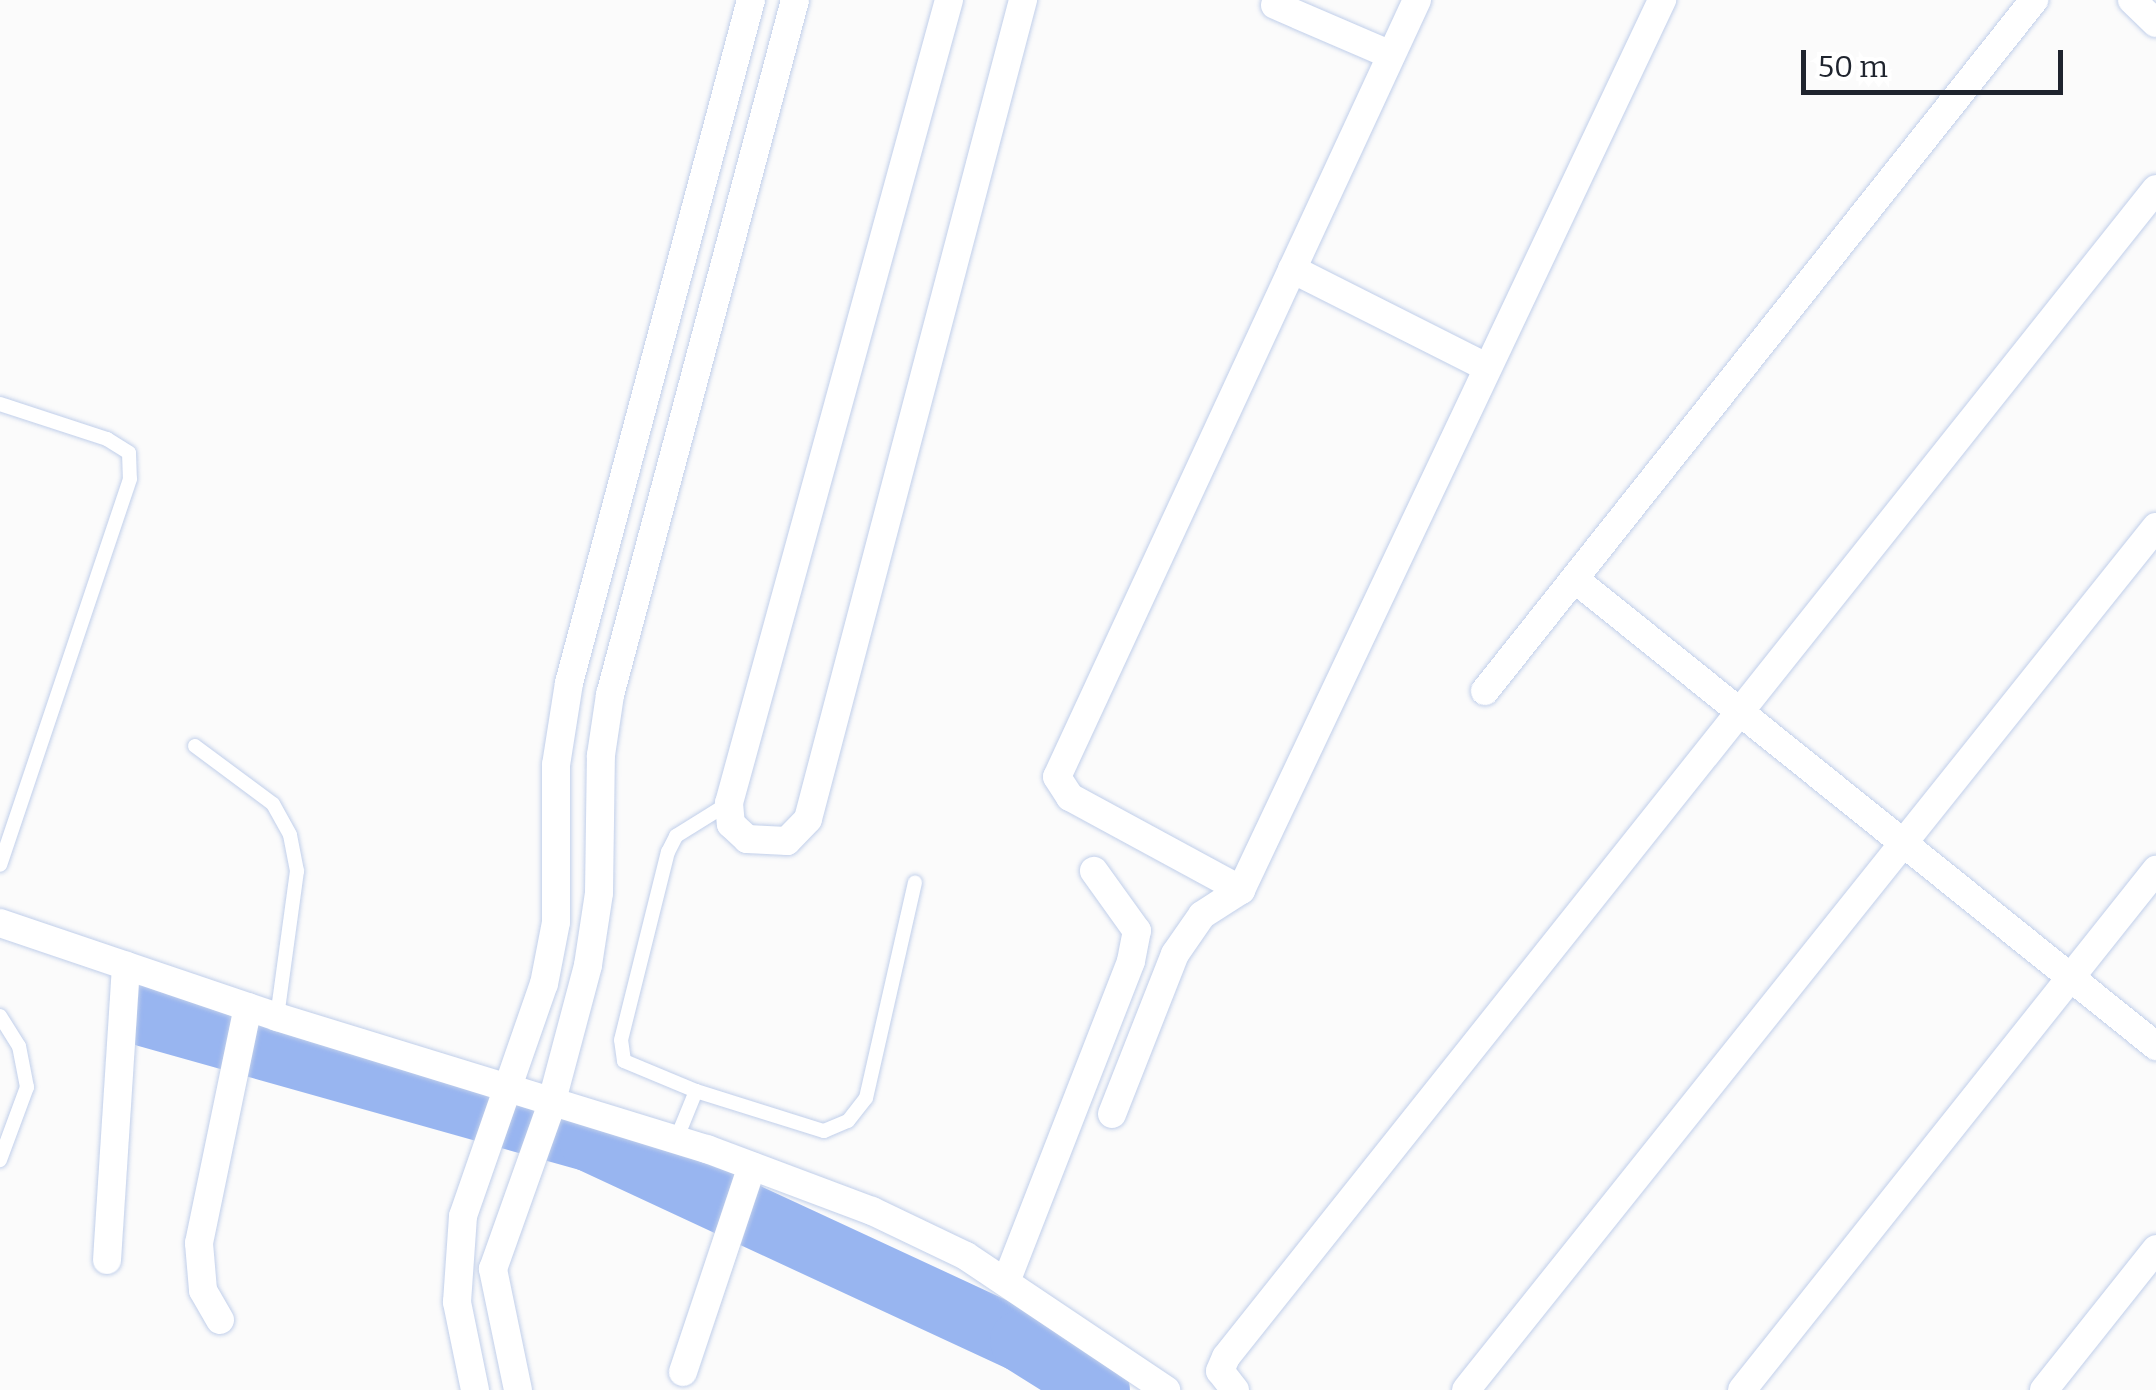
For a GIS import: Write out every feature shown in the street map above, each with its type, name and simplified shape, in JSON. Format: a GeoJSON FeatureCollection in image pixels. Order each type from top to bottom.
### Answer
{"type":"FeatureCollection","features":[{"type":"Feature","properties":{"kind":"street"},"geometry":{"type":"LineString","coordinates":[[474,1390],[455,1257],[487,1148],[544,984],[556,922],[556,766],[569,683],[751,0]]}},
{"type":"Feature","properties":{"kind":"street"},"geometry":{"type":"LineString","coordinates":[[518,1390],[492,1269],[551,1107],[599,893],[601,755],[610,695],[795,0]]}},
{"type":"Feature","properties":{"kind":"street"},"geometry":{"type":"LineString","coordinates":[[949,0],[728,803],[731,824],[747,839],[787,841],[808,819],[1023,0]]}},
{"type":"Feature","properties":{"kind":"street"},"geometry":{"type":"LineString","coordinates":[[1240,890],[1070,796],[1057,777],[1417,0]]}},
{"type":"Feature","properties":{"kind":"street"},"geometry":{"type":"LineString","coordinates":[[1112,1114],[1176,954],[1202,914],[1240,890],[1662,0]]}},
{"type":"Feature","properties":{"kind":"street"},"geometry":{"type":"LineString","coordinates":[[1485,691],[1577,581],[2034,0]]}},
{"type":"Feature","properties":{"kind":"street"},"geometry":{"type":"LineString","coordinates":[[2132,0],[2156,23]]}},
{"type":"Feature","properties":{"kind":"street"},"geometry":{"type":"LineString","coordinates":[[1276,6],[1391,56]]}},
{"type":"Feature","properties":{"kind":"street"},"geometry":{"type":"LineString","coordinates":[[1234,1390],[1220,1372],[1226,1357],[2156,188]]}},
{"type":"Feature","properties":{"kind":"street"},"geometry":{"type":"LineString","coordinates":[[1292,268],[1486,367]]}},
{"type":"Feature","properties":{"kind":"street"},"geometry":{"type":"LineString","coordinates":[[1466,1390],[1900,840],[2156,528]]}},
{"type":"Feature","properties":{"kind":"street"},"geometry":{"type":"LineString","coordinates":[[1577,581],[2156,1046]]}},
{"type":"Feature","properties":{"kind":"street"},"geometry":{"type":"LineString","coordinates":[[1742,1390],[2156,870]]}},
{"type":"Feature","properties":{"kind":"street"},"geometry":{"type":"LineString","coordinates":[[1006,1282],[1138,931],[1125,906],[1094,872]]}},
{"type":"Feature","properties":{"kind":"street"},"geometry":{"type":"LineString","coordinates":[[0,923],[126,966],[245,1020],[277,1017],[551,1107],[676,1140],[872,1211],[1006,1282],[1152,1386]]}},
{"type":"Feature","properties":{"kind":"street"},"geometry":{"type":"LineString","coordinates":[[107,1260],[126,966]]}},
{"type":"Feature","properties":{"kind":"street"},"geometry":{"type":"LineString","coordinates":[[220,1320],[203,1290],[199,1243],[245,1020]]}},
{"type":"Feature","properties":{"kind":"street"},"geometry":{"type":"LineString","coordinates":[[682,1372],[752,1166]]}},
{"type":"Feature","properties":{"kind":"street"},"geometry":{"type":"LineString","coordinates":[[2044,1390],[2156,1250]]}},
{"type":"Feature","properties":{"kind":"lane"},"geometry":{"type":"LineString","coordinates":[[0,404],[108,439],[128,454],[130,479],[0,865]]}},
{"type":"Feature","properties":{"kind":"lane"},"geometry":{"type":"LineString","coordinates":[[195,746],[273,804],[290,835],[297,871],[277,1017]]}},
{"type":"Feature","properties":{"kind":"lane"},"geometry":{"type":"LineString","coordinates":[[728,803],[676,836],[668,852],[621,1040],[624,1061],[696,1092],[824,1130],[848,1121],[866,1098],[914,883]]}},
{"type":"Feature","properties":{"kind":"lane"},"geometry":{"type":"LineString","coordinates":[[0,1016],[19,1046],[26,1087],[0,1160]]}},
{"type":"Feature","properties":{"kind":"lane"},"geometry":{"type":"LineString","coordinates":[[676,1140],[696,1092]]}},
{"type":"Feature","properties":{"kind":"waterway"},"geometry":{"type":"LineString","coordinates":[[146,1016],[590,1141],[1021,1341],[1099,1390]]}}]}
